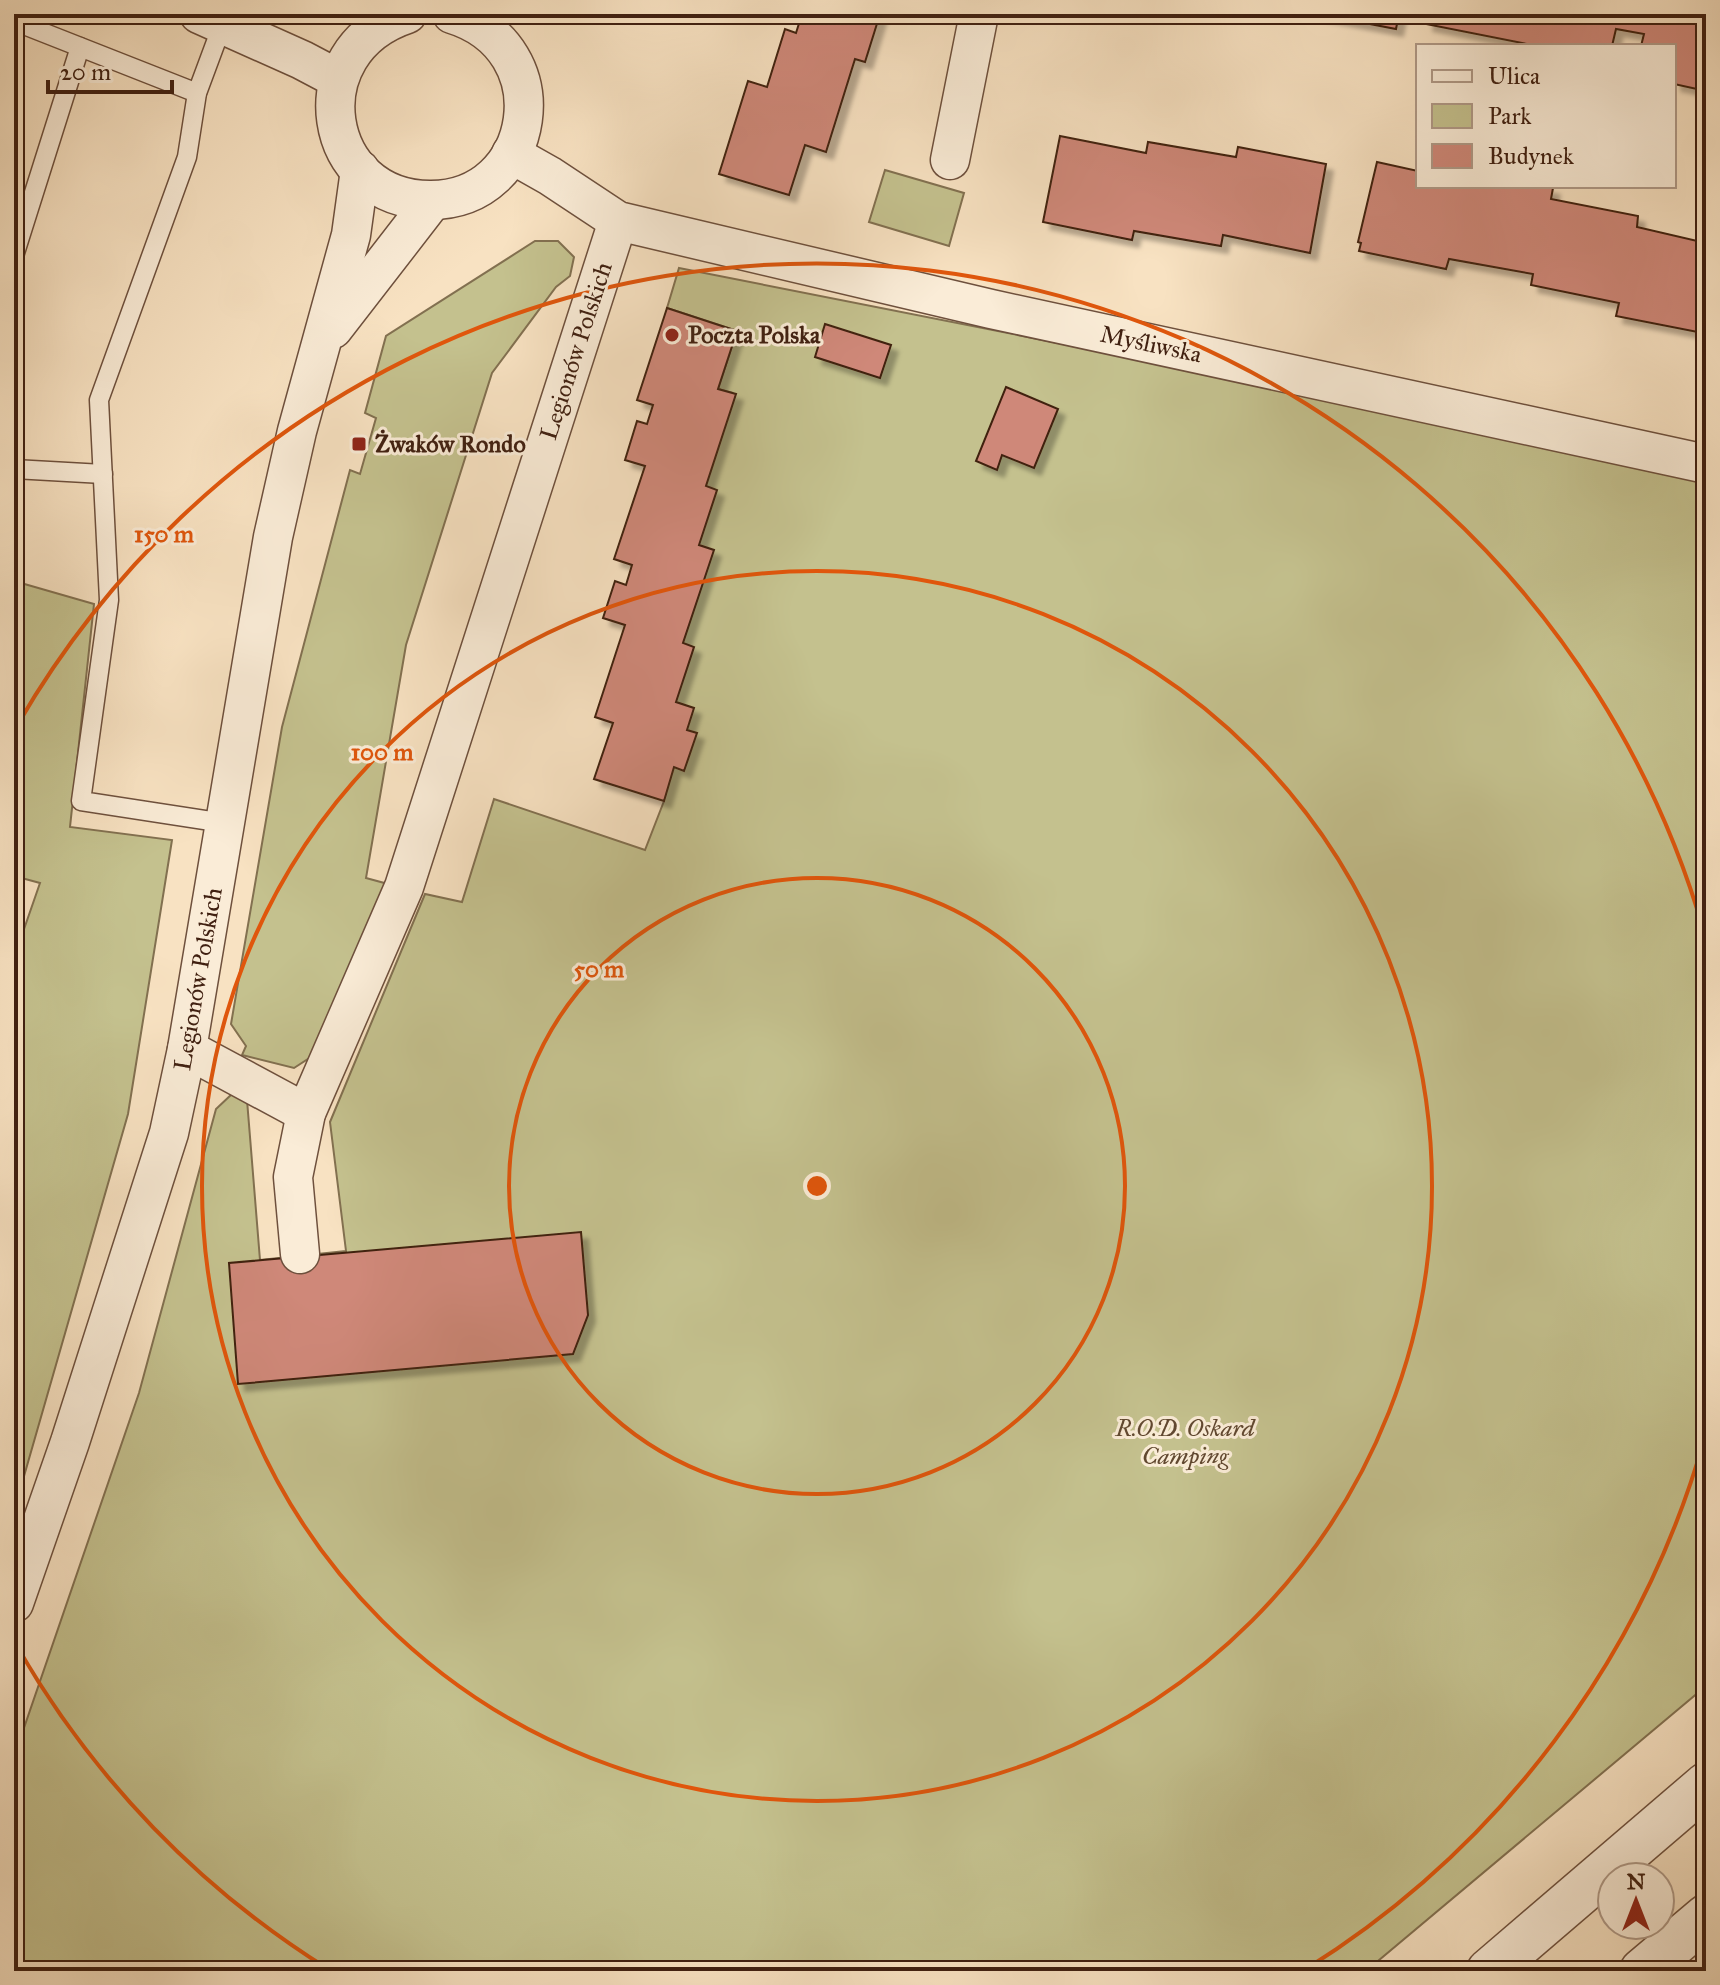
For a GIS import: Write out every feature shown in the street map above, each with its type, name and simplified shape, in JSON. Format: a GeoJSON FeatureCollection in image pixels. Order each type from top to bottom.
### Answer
{"type":"FeatureCollection","features":[{"type":"Feature","properties":{"kind":"street"},"geometry":{"type":"LineString","coordinates":[[407,14],[387,21],[367,34],[345,65],[334,112],[342,143],[360,170],[385,190],[408,198],[432,201],[463,194],[491,179],[517,139],[524,94],[505,29],[480,25],[452,14]]}},
{"type":"Feature","properties":{"kind":"street"},"geometry":{"type":"LineString","coordinates":[[950,160],[979,14]]}},
{"type":"Feature","properties":{"kind":"street"},"geometry":{"type":"LineString","coordinates":[[211,19],[345,65]]}},
{"type":"Feature","properties":{"kind":"street"},"geometry":{"type":"LineString","coordinates":[[517,139],[559,158],[609,215]]}},
{"type":"Feature","properties":{"kind":"street","name":"Legionów Polskich"},"geometry":{"type":"LineString","coordinates":[[14,1603],[70,1442],[169,1133],[187,1049],[282,495],[351,235],[360,170]]}},
{"type":"Feature","properties":{"kind":"street"},"geometry":{"type":"LineString","coordinates":[[324,340],[432,201]]}},
{"type":"Feature","properties":{"kind":"street","name":"Legionów Polskich"},"geometry":{"type":"LineString","coordinates":[[300,1254],[293,1177],[306,1113],[404,887],[609,215]]}},
{"type":"Feature","properties":{"kind":"street","name":"Myśliwska"},"geometry":{"type":"LineString","coordinates":[[609,215],[1021,315],[1706,464]]}},
{"type":"Feature","properties":{"kind":"street"},"geometry":{"type":"LineString","coordinates":[[187,1049],[306,1113]]}},
{"type":"Feature","properties":{"kind":"street"},"geometry":{"type":"LineString","coordinates":[[1499,1967],[1706,1785]]}},
{"type":"Feature","properties":{"kind":"street"},"geometry":{"type":"LineString","coordinates":[[1642,1971],[1706,1917]]}},
{"type":"Feature","properties":{"kind":"lane"},"geometry":{"type":"LineString","coordinates":[[211,19],[187,157],[99,400],[109,600],[81,801],[224,823]]}},
{"type":"Feature","properties":{"kind":"lane"},"geometry":{"type":"LineString","coordinates":[[14,21],[197,93]]}},
{"type":"Feature","properties":{"kind":"lane"},"geometry":{"type":"LineString","coordinates":[[14,256],[80,47]]}},
{"type":"Feature","properties":{"kind":"lane"},"geometry":{"type":"LineString","coordinates":[[14,469],[103,474]]}},
{"type":"Feature","properties":{"kind":"green space"},"geometry":{"type":"Polygon","coordinates":[[[885,170],[964,193],[949,246],[869,222],[885,170]]]}},
{"type":"Feature","properties":{"kind":"green space"},"geometry":{"type":"Polygon","coordinates":[[[535,241],[558,241],[574,257],[570,276],[556,287],[492,373],[406,645],[366,878],[388,884],[317,1053],[294,1068],[242,1055],[246,1046],[231,1024],[282,727],[350,470],[360,474],[376,418],[365,413],[386,336],[535,241]]]}},
{"type":"Feature","properties":{"kind":"green space","name":"R.O.D. Oskard Camping"},"geometry":{"type":"Polygon","coordinates":[[[679,268],[1063,344],[1706,480],[1706,1686],[1366,1971],[14,1971],[14,1757],[139,1393],[216,1109],[232,1094],[247,1100],[260,1260],[346,1251],[330,1122],[425,894],[462,902],[494,799],[645,850],[664,801],[644,721],[687,400],[733,393],[718,389],[737,331],[667,308],[679,268]]]}},
{"type":"Feature","properties":{"kind":"green space"},"geometry":{"type":"Polygon","coordinates":[[[14,581],[94,604],[70,827],[172,840],[128,1114],[14,1511],[14,958],[40,883],[14,876],[14,581]]]}},
{"type":"Feature","properties":{"kind":"building"},"geometry":{"type":"Polygon","coordinates":[[[802,14],[880,14],[865,62],[855,59],[826,152],[805,145],[789,195],[719,174],[748,81],[767,87],[785,29],[796,33],[802,14]]]}},
{"type":"Feature","properties":{"kind":"building"},"geometry":{"type":"Polygon","coordinates":[[[1318,14],[1399,14],[1396,29],[1318,14]]]}},
{"type":"Feature","properties":{"kind":"building"},"geometry":{"type":"Polygon","coordinates":[[[1428,14],[1706,14],[1706,91],[1676,84],[1676,44],[1642,44],[1644,34],[1616,29],[1612,44],[1527,44],[1426,24],[1428,14]]]}},
{"type":"Feature","properties":{"kind":"building"},"geometry":{"type":"Polygon","coordinates":[[[1060,136],[1146,153],[1148,142],[1236,157],[1238,147],[1326,164],[1310,253],[1223,235],[1221,246],[1134,231],[1132,240],[1043,222],[1060,136]]]}},
{"type":"Feature","properties":{"kind":"building"},"geometry":{"type":"Polygon","coordinates":[[[1377,162],[1416,171],[1416,188],[1553,188],[1551,199],[1638,216],[1637,227],[1706,243],[1706,345],[1701,344],[1703,333],[1616,316],[1619,303],[1531,285],[1533,274],[1449,259],[1446,269],[1359,251],[1361,243],[1358,242],[1377,162]]]}},
{"type":"Feature","properties":{"kind":"building"},"geometry":{"type":"Polygon","coordinates":[[[667,308],[737,331],[718,389],[736,394],[706,486],[717,490],[699,545],[714,550],[683,643],[694,647],[676,702],[694,708],[687,730],[697,733],[684,771],[674,767],[664,801],[594,779],[613,723],[595,717],[625,625],[603,618],[615,581],[626,585],[632,565],[614,559],[645,466],[625,460],[637,421],[647,424],[653,405],[637,400],[667,308]]]}},
{"type":"Feature","properties":{"kind":"building"},"geometry":{"type":"Polygon","coordinates":[[[825,324],[891,345],[880,378],[815,357],[825,324]]]}},
{"type":"Feature","properties":{"kind":"building"},"geometry":{"type":"Polygon","coordinates":[[[1006,387],[1058,409],[1034,468],[1002,455],[997,470],[976,461],[1006,387]]]}},
{"type":"Feature","properties":{"kind":"building"},"geometry":{"type":"Polygon","coordinates":[[[581,1232],[588,1315],[573,1354],[238,1384],[229,1263],[581,1232]]]}},
{"type":"Feature","properties":{"kind":"place","name":"Poczta Polska"},"geometry":{"type":"Point","coordinates":[672,335]}},
{"type":"Feature","properties":{"kind":"place","name":"Żwaków Rondo"},"geometry":{"type":"Point","coordinates":[359,444]}}]}
